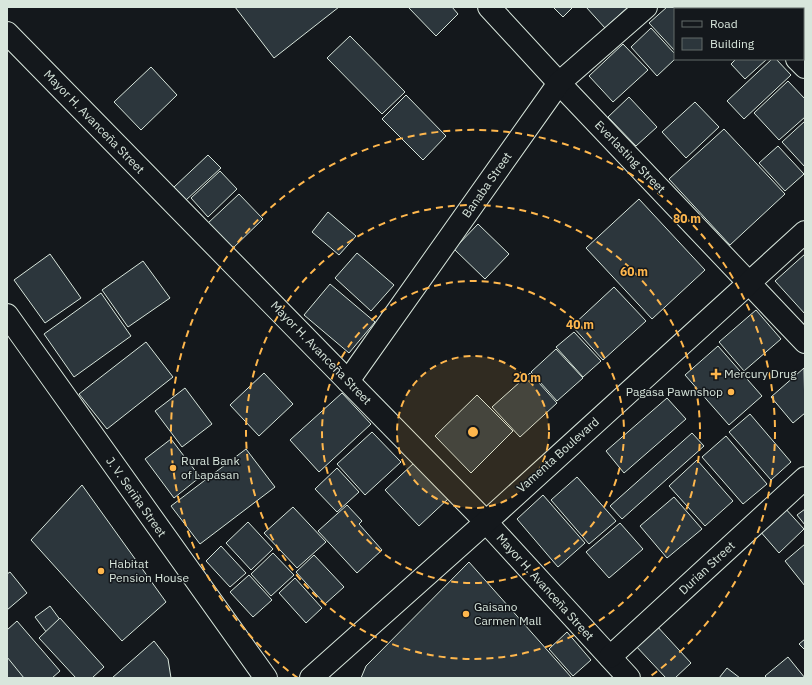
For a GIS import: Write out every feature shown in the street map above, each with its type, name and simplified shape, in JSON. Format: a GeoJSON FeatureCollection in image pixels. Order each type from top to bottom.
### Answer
{"type":"FeatureCollection","features":[{"type":"Feature","properties":{"kind":"street","name":"Everlasting Street"},"geometry":{"type":"LineString","coordinates":[[489,7],[559,83],[805,342]]}},
{"type":"Feature","properties":{"kind":"street","name":"Banaba Street"},"geometry":{"type":"LineString","coordinates":[[348,381],[559,83],[646,7]]}},
{"type":"Feature","properties":{"kind":"street","name":"Mayor H. Avanceña Street"},"geometry":{"type":"LineString","coordinates":[[7,33],[486,522],[629,678]]}},
{"type":"Feature","properties":{"kind":"street","name":"Vamenta Boulevard"},"geometry":{"type":"LineString","coordinates":[[311,678],[486,522],[805,232]]}},
{"type":"Feature","properties":{"kind":"street","name":"J. V. Seriña Street"},"geometry":{"type":"LineString","coordinates":[[7,315],[266,678]]}},
{"type":"Feature","properties":{"kind":"street","name":"Durian Street"},"geometry":{"type":"LineString","coordinates":[[610,658],[805,478]]}},
{"type":"Feature","properties":{"kind":"building"},"geometry":{"type":"Polygon","coordinates":[[[235,7],[339,7],[274,58],[235,7]]]}},
{"type":"Feature","properties":{"kind":"building"},"geometry":{"type":"Polygon","coordinates":[[[408,7],[452,7],[458,14],[436,36],[408,7]]]}},
{"type":"Feature","properties":{"kind":"building"},"geometry":{"type":"Polygon","coordinates":[[[553,7],[573,7],[563,17],[553,7]]]}},
{"type":"Feature","properties":{"kind":"building"},"geometry":{"type":"Polygon","coordinates":[[[586,7],[628,7],[605,28],[586,7]]]}},
{"type":"Feature","properties":{"kind":"building"},"geometry":{"type":"Polygon","coordinates":[[[667,7],[679,8],[674,8],[674,50],[649,23],[667,7]]]}},
{"type":"Feature","properties":{"kind":"building"},"geometry":{"type":"Polygon","coordinates":[[[682,7],[725,8],[683,8],[682,7]]]}},
{"type":"Feature","properties":{"kind":"building"},"geometry":{"type":"Polygon","coordinates":[[[761,7],[805,7],[805,10],[804,11],[804,8],[761,7]]]}},
{"type":"Feature","properties":{"kind":"building"},"geometry":{"type":"Polygon","coordinates":[[[805,14],[805,50],[804,49],[805,14]]]}},
{"type":"Feature","properties":{"kind":"building"},"geometry":{"type":"Polygon","coordinates":[[[651,28],[674,53],[674,60],[657,76],[631,47],[651,28]]]}},
{"type":"Feature","properties":{"kind":"building"},"geometry":{"type":"Polygon","coordinates":[[[350,36],[405,92],[382,114],[327,58],[350,36]]]}},
{"type":"Feature","properties":{"kind":"building"},"geometry":{"type":"Polygon","coordinates":[[[623,44],[648,70],[613,102],[589,76],[623,44]]]}},
{"type":"Feature","properties":{"kind":"building"},"geometry":{"type":"Polygon","coordinates":[[[735,60],[766,60],[745,79],[731,64],[735,60]]]}},
{"type":"Feature","properties":{"kind":"building"},"geometry":{"type":"Polygon","coordinates":[[[771,60],[777,60],[791,75],[744,119],[727,101],[771,60]]]}},
{"type":"Feature","properties":{"kind":"building"},"geometry":{"type":"Polygon","coordinates":[[[151,67],[177,95],[141,130],[114,102],[151,67]]]}},
{"type":"Feature","properties":{"kind":"building"},"geometry":{"type":"Polygon","coordinates":[[[788,81],[805,99],[805,117],[779,140],[754,113],[788,81]]]}},
{"type":"Feature","properties":{"kind":"building"},"geometry":{"type":"Polygon","coordinates":[[[406,95],[446,136],[423,160],[382,119],[406,95]]]}},
{"type":"Feature","properties":{"kind":"building"},"geometry":{"type":"Polygon","coordinates":[[[629,97],[657,127],[636,146],[608,117],[629,97]]]}},
{"type":"Feature","properties":{"kind":"building"},"geometry":{"type":"Polygon","coordinates":[[[695,102],[719,127],[686,158],[662,132],[695,102]]]}},
{"type":"Feature","properties":{"kind":"building"},"geometry":{"type":"Polygon","coordinates":[[[805,121],[805,167],[782,142],[805,121]]]}},
{"type":"Feature","properties":{"kind":"building"},"geometry":{"type":"Polygon","coordinates":[[[724,129],[785,194],[730,245],[669,179],[724,129]]]}},
{"type":"Feature","properties":{"kind":"building"},"geometry":{"type":"Polygon","coordinates":[[[778,146],[804,174],[785,191],[759,163],[778,146]]]}},
{"type":"Feature","properties":{"kind":"building"},"geometry":{"type":"Polygon","coordinates":[[[208,155],[221,168],[186,200],[174,187],[208,155]]]}},
{"type":"Feature","properties":{"kind":"building"},"geometry":{"type":"Polygon","coordinates":[[[220,171],[237,189],[208,217],[191,198],[220,171]]]}},
{"type":"Feature","properties":{"kind":"building"},"geometry":{"type":"Polygon","coordinates":[[[239,194],[263,219],[232,249],[208,223],[239,194]]]}},
{"type":"Feature","properties":{"kind":"building"},"geometry":{"type":"Polygon","coordinates":[[[639,199],[705,270],[652,319],[586,248],[639,199]]]}},
{"type":"Feature","properties":{"kind":"building"},"geometry":{"type":"Polygon","coordinates":[[[328,212],[356,236],[339,255],[312,232],[328,212]]]}},
{"type":"Feature","properties":{"kind":"building"},"geometry":{"type":"Polygon","coordinates":[[[478,224],[509,254],[485,279],[454,249],[478,224]]]}},
{"type":"Feature","properties":{"kind":"building"},"geometry":{"type":"Polygon","coordinates":[[[357,253],[394,285],[371,311],[335,278],[357,253]]]}},
{"type":"Feature","properties":{"kind":"building"},"geometry":{"type":"Polygon","coordinates":[[[50,254],[81,298],[45,323],[14,280],[50,254]]]}},
{"type":"Feature","properties":{"kind":"building"},"geometry":{"type":"Polygon","coordinates":[[[805,254],[805,314],[775,281],[805,254]]]}},
{"type":"Feature","properties":{"kind":"building"},"geometry":{"type":"Polygon","coordinates":[[[143,261],[170,298],[128,327],[102,290],[143,261]]]}},
{"type":"Feature","properties":{"kind":"building"},"geometry":{"type":"Polygon","coordinates":[[[330,284],[375,322],[349,353],[304,315],[330,284]]]}},
{"type":"Feature","properties":{"kind":"building"},"geometry":{"type":"Polygon","coordinates":[[[614,287],[646,321],[603,360],[572,326],[614,287]]]}},
{"type":"Feature","properties":{"kind":"building"},"geometry":{"type":"Polygon","coordinates":[[[101,293],[131,336],[74,377],[44,334],[101,293]]]}},
{"type":"Feature","properties":{"kind":"building"},"geometry":{"type":"Polygon","coordinates":[[[756,310],[781,339],[744,371],[719,342],[756,310]]]}},
{"type":"Feature","properties":{"kind":"building"},"geometry":{"type":"Polygon","coordinates":[[[574,332],[601,361],[583,377],[556,347],[574,332]]]}},
{"type":"Feature","properties":{"kind":"building"},"geometry":{"type":"Polygon","coordinates":[[[146,342],[173,377],[107,429],[79,394],[146,342]]]}},
{"type":"Feature","properties":{"kind":"building"},"geometry":{"type":"Polygon","coordinates":[[[718,346],[762,396],[729,425],[685,375],[718,346]]]}},
{"type":"Feature","properties":{"kind":"building"},"geometry":{"type":"Polygon","coordinates":[[[556,349],[583,378],[557,401],[531,372],[556,349]]]}},
{"type":"Feature","properties":{"kind":"building"},"geometry":{"type":"Polygon","coordinates":[[[804,368],[805,413],[793,423],[771,397],[804,368]]]}},
{"type":"Feature","properties":{"kind":"building"},"geometry":{"type":"Polygon","coordinates":[[[264,373],[293,404],[259,436],[230,405],[264,373]]]}},
{"type":"Feature","properties":{"kind":"building"},"geometry":{"type":"Polygon","coordinates":[[[530,373],[557,403],[520,437],[492,407],[530,373]]]}},
{"type":"Feature","properties":{"kind":"building"},"geometry":{"type":"Polygon","coordinates":[[[185,388],[212,424],[182,447],[155,411],[185,388]]]}},
{"type":"Feature","properties":{"kind":"building"},"geometry":{"type":"Polygon","coordinates":[[[342,393],[371,424],[319,472],[290,440],[342,393]]]}},
{"type":"Feature","properties":{"kind":"building"},"geometry":{"type":"Polygon","coordinates":[[[477,395],[513,431],[471,473],[435,436],[477,395]]]}},
{"type":"Feature","properties":{"kind":"building"},"geometry":{"type":"Polygon","coordinates":[[[667,398],[686,419],[624,473],[606,451],[667,398]]]}},
{"type":"Feature","properties":{"kind":"building"},"geometry":{"type":"Polygon","coordinates":[[[750,414],[791,462],[771,480],[729,432],[750,414]]]}},
{"type":"Feature","properties":{"kind":"building"},"geometry":{"type":"Polygon","coordinates":[[[372,432],[401,462],[365,495],[337,464],[372,432]]]}},
{"type":"Feature","properties":{"kind":"building"},"geometry":{"type":"Polygon","coordinates":[[[692,433],[704,446],[622,519],[610,506],[692,433]]]}},
{"type":"Feature","properties":{"kind":"building"},"geometry":{"type":"Polygon","coordinates":[[[726,436],[767,484],[743,504],[702,457],[726,436]]]}},
{"type":"Feature","properties":{"kind":"building","name":"Rural Bank of Lapasan"},"geometry":{"type":"Polygon","coordinates":[[[171,439],[200,477],[174,498],[145,459],[171,439]]]}},
{"type":"Feature","properties":{"kind":"building"},"geometry":{"type":"Polygon","coordinates":[[[246,449],[275,487],[200,544],[171,506],[246,449]]]}},
{"type":"Feature","properties":{"kind":"building"},"geometry":{"type":"Polygon","coordinates":[[[697,460],[733,501],[705,526],[669,486],[697,460]]]}},
{"type":"Feature","properties":{"kind":"building"},"geometry":{"type":"Polygon","coordinates":[[[415,462],[449,498],[419,526],[385,490],[415,462]]]}},
{"type":"Feature","properties":{"kind":"building"},"geometry":{"type":"Polygon","coordinates":[[[337,468],[359,492],[337,512],[315,489],[337,468]]]}},
{"type":"Feature","properties":{"kind":"building"},"geometry":{"type":"Polygon","coordinates":[[[577,477],[616,521],[589,544],[551,500],[577,477]]]}},
{"type":"Feature","properties":{"kind":"building","name":"Habitat Pension House"},"geometry":{"type":"Polygon","coordinates":[[[82,485],[166,602],[122,641],[31,540],[82,485]]]}},
{"type":"Feature","properties":{"kind":"building"},"geometry":{"type":"Polygon","coordinates":[[[543,495],[585,543],[558,567],[517,519],[543,495]]]}},
{"type":"Feature","properties":{"kind":"building"},"geometry":{"type":"Polygon","coordinates":[[[674,497],[702,529],[667,558],[640,526],[674,497]]]}},
{"type":"Feature","properties":{"kind":"building"},"geometry":{"type":"Polygon","coordinates":[[[347,505],[362,521],[359,524],[382,550],[357,573],[318,531],[347,505]]]}},
{"type":"Feature","properties":{"kind":"building"},"geometry":{"type":"Polygon","coordinates":[[[293,507],[326,542],[297,568],[264,533],[293,507]]]}},
{"type":"Feature","properties":{"kind":"building"},"geometry":{"type":"Polygon","coordinates":[[[784,507],[804,529],[779,553],[759,530],[784,507]]]}},
{"type":"Feature","properties":{"kind":"building"},"geometry":{"type":"Polygon","coordinates":[[[805,509],[805,525],[797,515],[805,509]]]}},
{"type":"Feature","properties":{"kind":"building"},"geometry":{"type":"Polygon","coordinates":[[[248,522],[273,549],[251,570],[226,543],[248,522]]]}},
{"type":"Feature","properties":{"kind":"building"},"geometry":{"type":"Polygon","coordinates":[[[620,523],[643,549],[609,578],[586,552],[620,523]]]}},
{"type":"Feature","properties":{"kind":"building"},"geometry":{"type":"Polygon","coordinates":[[[805,544],[805,586],[785,561],[805,544]]]}},
{"type":"Feature","properties":{"kind":"building"},"geometry":{"type":"Polygon","coordinates":[[[221,546],[246,573],[230,587],[206,561],[221,546]]]}},
{"type":"Feature","properties":{"kind":"building"},"geometry":{"type":"Polygon","coordinates":[[[273,553],[294,575],[271,596],[251,574],[273,553]]]}},
{"type":"Feature","properties":{"kind":"building"},"geometry":{"type":"Polygon","coordinates":[[[314,555],[344,587],[325,604],[296,572],[314,555]]]}},
{"type":"Feature","properties":{"kind":"building","name":"Gaisano Carmen Mall"},"geometry":{"type":"Polygon","coordinates":[[[469,562],[572,678],[361,678],[366,666],[469,562]]]}},
{"type":"Feature","properties":{"kind":"building"},"geometry":{"type":"Polygon","coordinates":[[[10,572],[27,593],[7,610],[7,574],[10,572]]]}},
{"type":"Feature","properties":{"kind":"building"},"geometry":{"type":"Polygon","coordinates":[[[249,575],[272,600],[253,617],[230,592],[249,575]]]}},
{"type":"Feature","properties":{"kind":"building"},"geometry":{"type":"Polygon","coordinates":[[[295,578],[322,608],[306,623],[279,593],[295,578]]]}},
{"type":"Feature","properties":{"kind":"building"},"geometry":{"type":"Polygon","coordinates":[[[50,606],[61,621],[47,633],[35,617],[50,606]]]}},
{"type":"Feature","properties":{"kind":"building"},"geometry":{"type":"Polygon","coordinates":[[[60,618],[104,667],[92,678],[76,678],[39,638],[60,618]]]}},
{"type":"Feature","properties":{"kind":"building"},"geometry":{"type":"Polygon","coordinates":[[[17,621],[60,671],[52,678],[20,678],[7,663],[7,630],[17,621]]]}},
{"type":"Feature","properties":{"kind":"building"},"geometry":{"type":"Polygon","coordinates":[[[655,624],[691,663],[675,678],[666,678],[634,644],[655,624]]]}},
{"type":"Feature","properties":{"kind":"building"},"geometry":{"type":"Polygon","coordinates":[[[567,632],[591,660],[573,676],[549,649],[567,632]]]}},
{"type":"Feature","properties":{"kind":"building"},"geometry":{"type":"Polygon","coordinates":[[[805,639],[805,650],[799,644],[805,639]]]}},
{"type":"Feature","properties":{"kind":"building"},"geometry":{"type":"Polygon","coordinates":[[[154,641],[168,659],[171,678],[112,678],[154,641]]]}},
{"type":"Feature","properties":{"kind":"building"},"geometry":{"type":"Polygon","coordinates":[[[7,657],[24,678],[7,678],[7,657]]]}},
{"type":"Feature","properties":{"kind":"building"},"geometry":{"type":"Polygon","coordinates":[[[788,657],[805,678],[767,678],[765,676],[788,657]]]}},
{"type":"Feature","properties":{"kind":"building"},"geometry":{"type":"Polygon","coordinates":[[[727,668],[740,678],[719,678],[727,668]]]}},
{"type":"Feature","properties":{"kind":"place","name":"Mercury Drug"},"geometry":{"type":"Point","coordinates":[716,374]}},
{"type":"Feature","properties":{"kind":"place","name":"Pagasa Pawnshop"},"geometry":{"type":"Point","coordinates":[731,392]}},
{"type":"Feature","properties":{"kind":"place","name":"Rural Bank of Lapasan"},"geometry":{"type":"Point","coordinates":[173,468]}},
{"type":"Feature","properties":{"kind":"place","name":"Habitat Pension House"},"geometry":{"type":"Point","coordinates":[101,571]}},
{"type":"Feature","properties":{"kind":"place","name":"Gaisano Carmen Mall"},"geometry":{"type":"Point","coordinates":[466,614]}}]}
